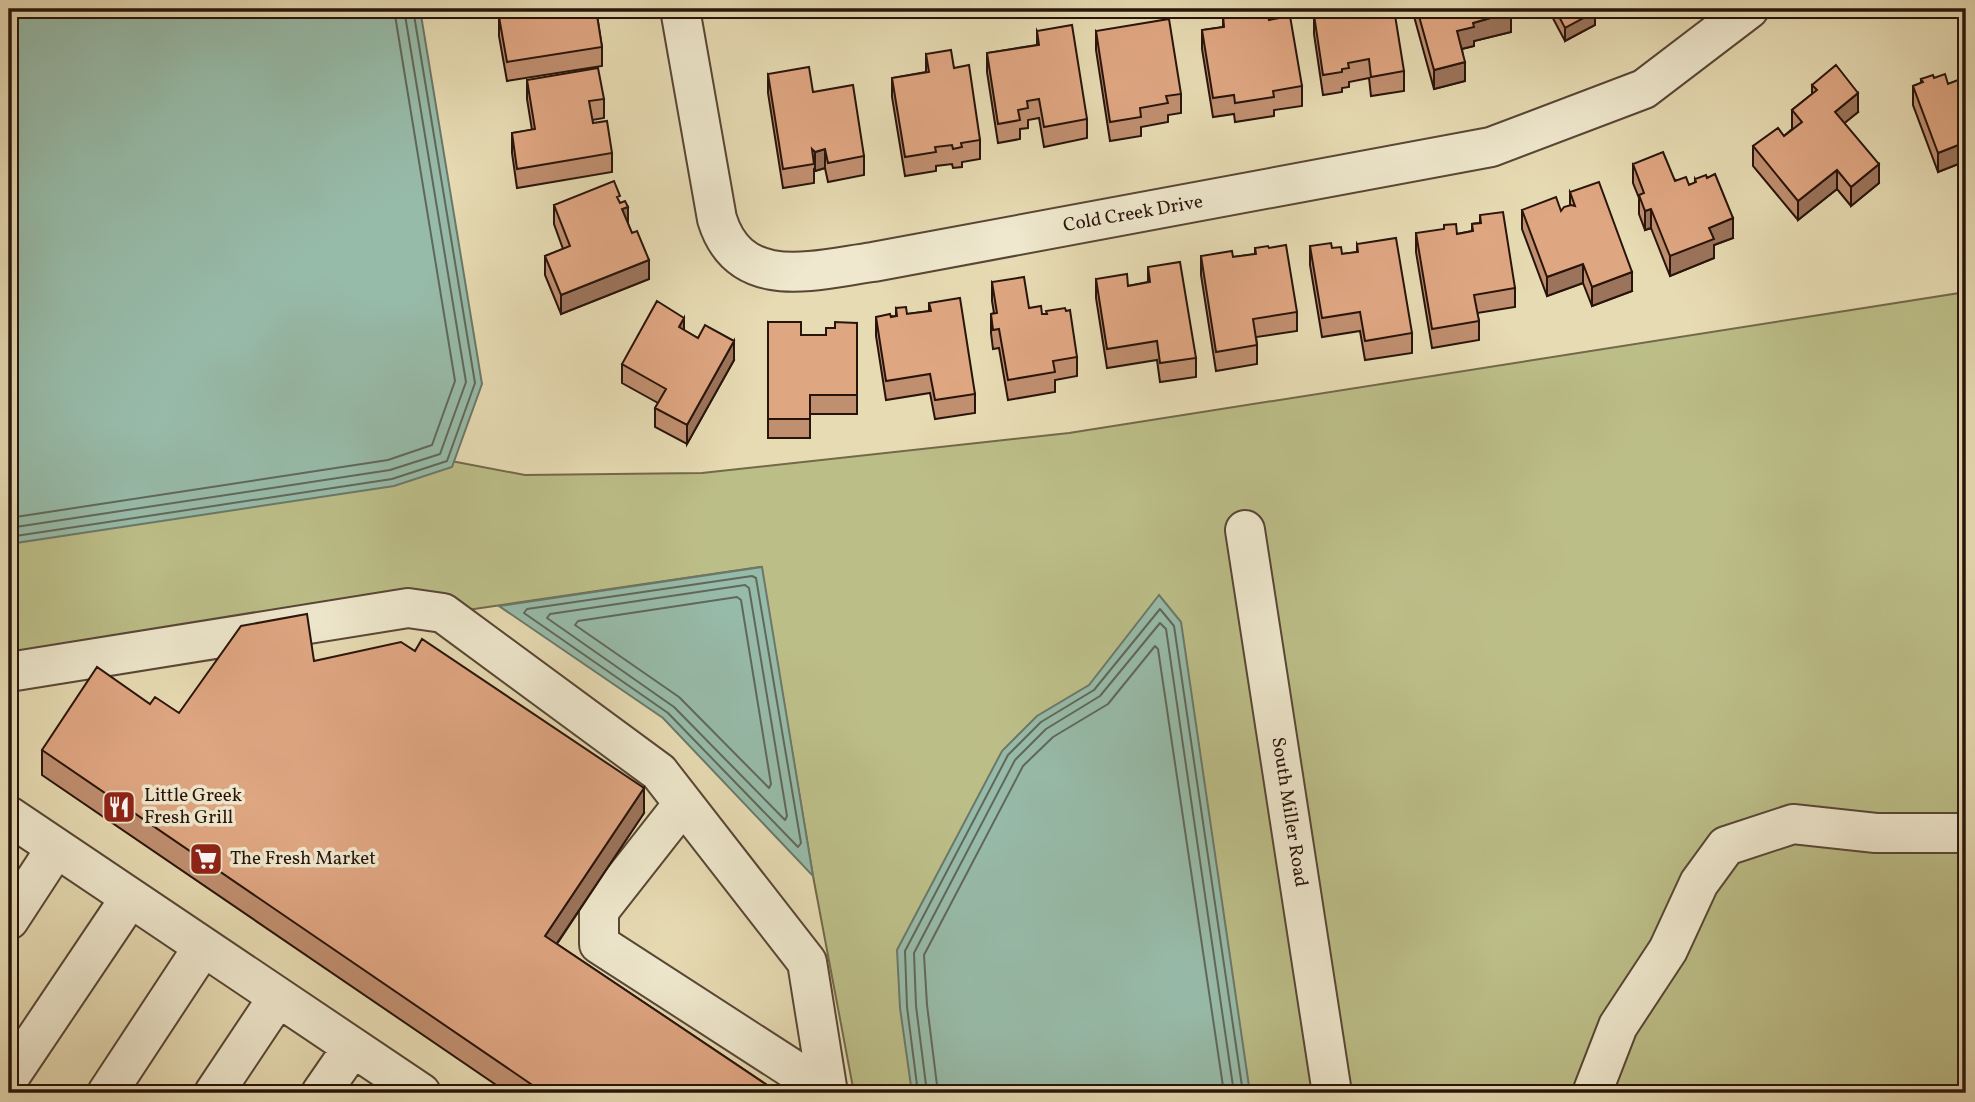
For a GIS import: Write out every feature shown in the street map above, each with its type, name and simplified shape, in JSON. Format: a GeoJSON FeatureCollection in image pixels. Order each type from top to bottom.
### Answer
{"type":"FeatureCollection","features":[{"type":"Feature","properties":{"kind":"street","name":"Cold Creek Drive"},"geometry":{"type":"LineString","coordinates":[[680,9],[722,237],[731,248],[756,267],[785,272],[873,262],[1492,147],[1644,89],[1749,9]]}},
{"type":"Feature","properties":{"kind":"street","name":"South Miller Road"},"geometry":{"type":"LineString","coordinates":[[1245,530],[1332,1093]]}},
{"type":"Feature","properties":{"kind":"street"},"geometry":{"type":"LineString","coordinates":[[9,672],[408,608],[443,612],[659,772],[807,962],[828,1093]]}},
{"type":"Feature","properties":{"kind":"street"},"geometry":{"type":"LineString","coordinates":[[683,804],[599,911],[599,944],[828,1093]]}},
{"type":"Feature","properties":{"kind":"street"},"geometry":{"type":"LineString","coordinates":[[9,816],[421,1093]]}},
{"type":"Feature","properties":{"kind":"street"},"geometry":{"type":"LineString","coordinates":[[1592,1093],[1618,1026],[1668,950],[1699,883],[1726,846],[1793,824],[1876,833],[1966,832]]}},
{"type":"Feature","properties":{"kind":"street"},"geometry":{"type":"LineString","coordinates":[[9,920],[56,848]]}},
{"type":"Feature","properties":{"kind":"street"},"geometry":{"type":"LineString","coordinates":[[28,1093],[9,1079],[130,898]]}},
{"type":"Feature","properties":{"kind":"street"},"geometry":{"type":"LineString","coordinates":[[107,1093],[203,947]]}},
{"type":"Feature","properties":{"kind":"street"},"geometry":{"type":"LineString","coordinates":[[214,1093],[278,997]]}},
{"type":"Feature","properties":{"kind":"street"},"geometry":{"type":"LineString","coordinates":[[321,1093],[352,1048]]}},
{"type":"Feature","properties":{"kind":"green space"},"geometry":{"type":"Polygon","coordinates":[[[1966,292],[1966,1093],[854,1093],[813,876],[761,567],[9,677],[9,522],[446,460],[525,475],[702,473],[1069,433],[1966,292]]]}},
{"type":"Feature","properties":{"kind":"water"},"geometry":{"type":"Polygon","coordinates":[[[9,9],[420,9],[482,384],[452,467],[394,486],[9,544],[9,9]]]}},
{"type":"Feature","properties":{"kind":"water"},"geometry":{"type":"Polygon","coordinates":[[[762,567],[813,876],[663,718],[499,606],[762,567]]]}},
{"type":"Feature","properties":{"kind":"water"},"geometry":{"type":"Polygon","coordinates":[[[1159,595],[1181,622],[1250,1093],[912,1093],[900,1008],[897,950],[1002,751],[1037,716],[1089,685],[1159,595]]]}},
{"type":"Feature","properties":{"kind":"building"},"geometry":{"type":"Polygon","coordinates":[[[528,9],[596,9],[602,47],[507,62],[499,17],[529,12],[528,9]]]}},
{"type":"Feature","properties":{"kind":"building"},"geometry":{"type":"Polygon","coordinates":[[[1267,9],[1269,20],[1290,16],[1302,86],[1273,91],[1274,97],[1235,103],[1234,95],[1213,98],[1202,30],[1224,27],[1223,15],[1267,9]]]}},
{"type":"Feature","properties":{"kind":"building"},"geometry":{"type":"Polygon","coordinates":[[[1354,9],[1394,9],[1404,71],[1371,77],[1369,59],[1348,63],[1349,68],[1342,69],[1342,72],[1323,75],[1314,15],[1354,9]]]}},
{"type":"Feature","properties":{"kind":"building"},"geometry":{"type":"Polygon","coordinates":[[[1417,9],[1510,9],[1511,12],[1473,23],[1474,27],[1457,31],[1465,62],[1434,70],[1417,9]]]}},
{"type":"Feature","properties":{"kind":"building"},"geometry":{"type":"Polygon","coordinates":[[[1555,9],[1593,9],[1595,12],[1565,28],[1555,9]]]}},
{"type":"Feature","properties":{"kind":"building"},"geometry":{"type":"Polygon","coordinates":[[[1169,19],[1181,94],[1166,96],[1168,103],[1140,108],[1141,117],[1110,122],[1096,31],[1169,19]]]}},
{"type":"Feature","properties":{"kind":"building"},"geometry":{"type":"Polygon","coordinates":[[[1072,25],[1087,119],[1044,127],[1039,99],[1027,101],[1028,108],[1018,110],[1020,120],[998,124],[987,53],[1039,45],[1037,31],[1072,25]]]}},
{"type":"Feature","properties":{"kind":"building"},"geometry":{"type":"Polygon","coordinates":[[[951,50],[954,68],[969,65],[980,140],[961,143],[962,147],[953,149],[952,145],[935,147],[936,152],[905,157],[892,78],[929,72],[926,54],[951,50]]]}},
{"type":"Feature","properties":{"kind":"building"},"geometry":{"type":"Polygon","coordinates":[[[1836,65],[1858,93],[1835,112],[1879,164],[1851,187],[1837,170],[1798,201],[1753,146],[1778,128],[1784,136],[1802,122],[1792,110],[1817,90],[1812,85],[1836,65]]]}},
{"type":"Feature","properties":{"kind":"building"},"geometry":{"type":"Polygon","coordinates":[[[809,67],[813,92],[853,85],[864,156],[828,163],[825,149],[815,152],[812,149],[814,164],[783,169],[768,74],[809,67]]]}},
{"type":"Feature","properties":{"kind":"building"},"geometry":{"type":"Polygon","coordinates":[[[598,68],[604,99],[589,101],[593,123],[607,121],[612,153],[517,169],[512,133],[535,129],[527,80],[598,68]]]}},
{"type":"Feature","properties":{"kind":"building"},"geometry":{"type":"Polygon","coordinates":[[[1945,74],[1948,84],[1966,77],[1966,142],[1938,153],[1913,86],[1923,82],[1921,79],[1945,74]]]}},
{"type":"Feature","properties":{"kind":"building"},"geometry":{"type":"Polygon","coordinates":[[[1663,152],[1675,181],[1686,177],[1689,185],[1696,182],[1695,179],[1715,174],[1733,218],[1709,228],[1714,239],[1670,256],[1651,209],[1645,211],[1639,195],[1644,193],[1633,164],[1663,152]]]}},
{"type":"Feature","properties":{"kind":"building"},"geometry":{"type":"Polygon","coordinates":[[[614,181],[620,203],[625,201],[628,207],[622,209],[632,233],[637,231],[649,260],[561,295],[545,256],[570,246],[554,205],[614,181]]]}},
{"type":"Feature","properties":{"kind":"building"},"geometry":{"type":"Polygon","coordinates":[[[1599,182],[1632,272],[1592,287],[1583,264],[1547,277],[1522,210],[1556,197],[1561,211],[1564,207],[1575,206],[1570,192],[1599,182]]]}},
{"type":"Feature","properties":{"kind":"building"},"geometry":{"type":"Polygon","coordinates":[[[1503,212],[1515,288],[1474,295],[1479,321],[1432,329],[1416,233],[1444,229],[1444,225],[1456,224],[1457,234],[1473,231],[1472,224],[1481,223],[1480,215],[1503,212]]]}},
{"type":"Feature","properties":{"kind":"building"},"geometry":{"type":"Polygon","coordinates":[[[1396,238],[1412,333],[1365,341],[1360,312],[1322,318],[1310,246],[1331,243],[1332,248],[1341,247],[1342,254],[1358,252],[1357,244],[1396,238]]]}},
{"type":"Feature","properties":{"kind":"building"},"geometry":{"type":"Polygon","coordinates":[[[1286,245],[1297,312],[1253,319],[1257,345],[1216,352],[1201,256],[1232,251],[1233,257],[1256,254],[1255,248],[1286,245]]]}},
{"type":"Feature","properties":{"kind":"building"},"geometry":{"type":"Polygon","coordinates":[[[1180,262],[1196,358],[1160,363],[1157,341],[1107,349],[1096,279],[1127,274],[1128,286],[1150,282],[1148,267],[1180,262]]]}},
{"type":"Feature","properties":{"kind":"building"},"geometry":{"type":"Polygon","coordinates":[[[1024,277],[1029,308],[1041,306],[1042,314],[1065,308],[1066,311],[1070,310],[1077,357],[1053,361],[1055,372],[1008,380],[999,329],[993,330],[991,314],[997,313],[992,282],[1024,277]]]}},
{"type":"Feature","properties":{"kind":"building"},"geometry":{"type":"Polygon","coordinates":[[[960,298],[975,394],[935,400],[930,374],[886,381],[876,317],[890,314],[891,317],[897,316],[896,308],[906,307],[907,314],[931,311],[929,303],[960,298]]]}},
{"type":"Feature","properties":{"kind":"building"},"geometry":{"type":"Polygon","coordinates":[[[657,301],[684,318],[679,327],[698,338],[705,325],[734,341],[687,425],[655,408],[666,389],[622,364],[657,301]]]}},
{"type":"Feature","properties":{"kind":"building"},"geometry":{"type":"Polygon","coordinates":[[[768,322],[801,322],[801,335],[826,335],[826,328],[835,328],[835,322],[857,323],[857,395],[810,395],[810,419],[768,419],[768,322]]]}},
{"type":"Feature","properties":{"kind":"building"},"geometry":{"type":"Polygon","coordinates":[[[307,614],[314,661],[401,642],[415,651],[422,639],[644,788],[545,936],[779,1093],[544,1093],[42,750],[97,667],[150,704],[155,697],[179,713],[241,626],[307,614]]]}},
{"type":"Feature","properties":{"kind":"place","name":"Little Greek Fresh Grill"},"geometry":{"type":"Point","coordinates":[119,807]}},
{"type":"Feature","properties":{"kind":"place","name":"The Fresh Market"},"geometry":{"type":"Point","coordinates":[206,859]}}]}
